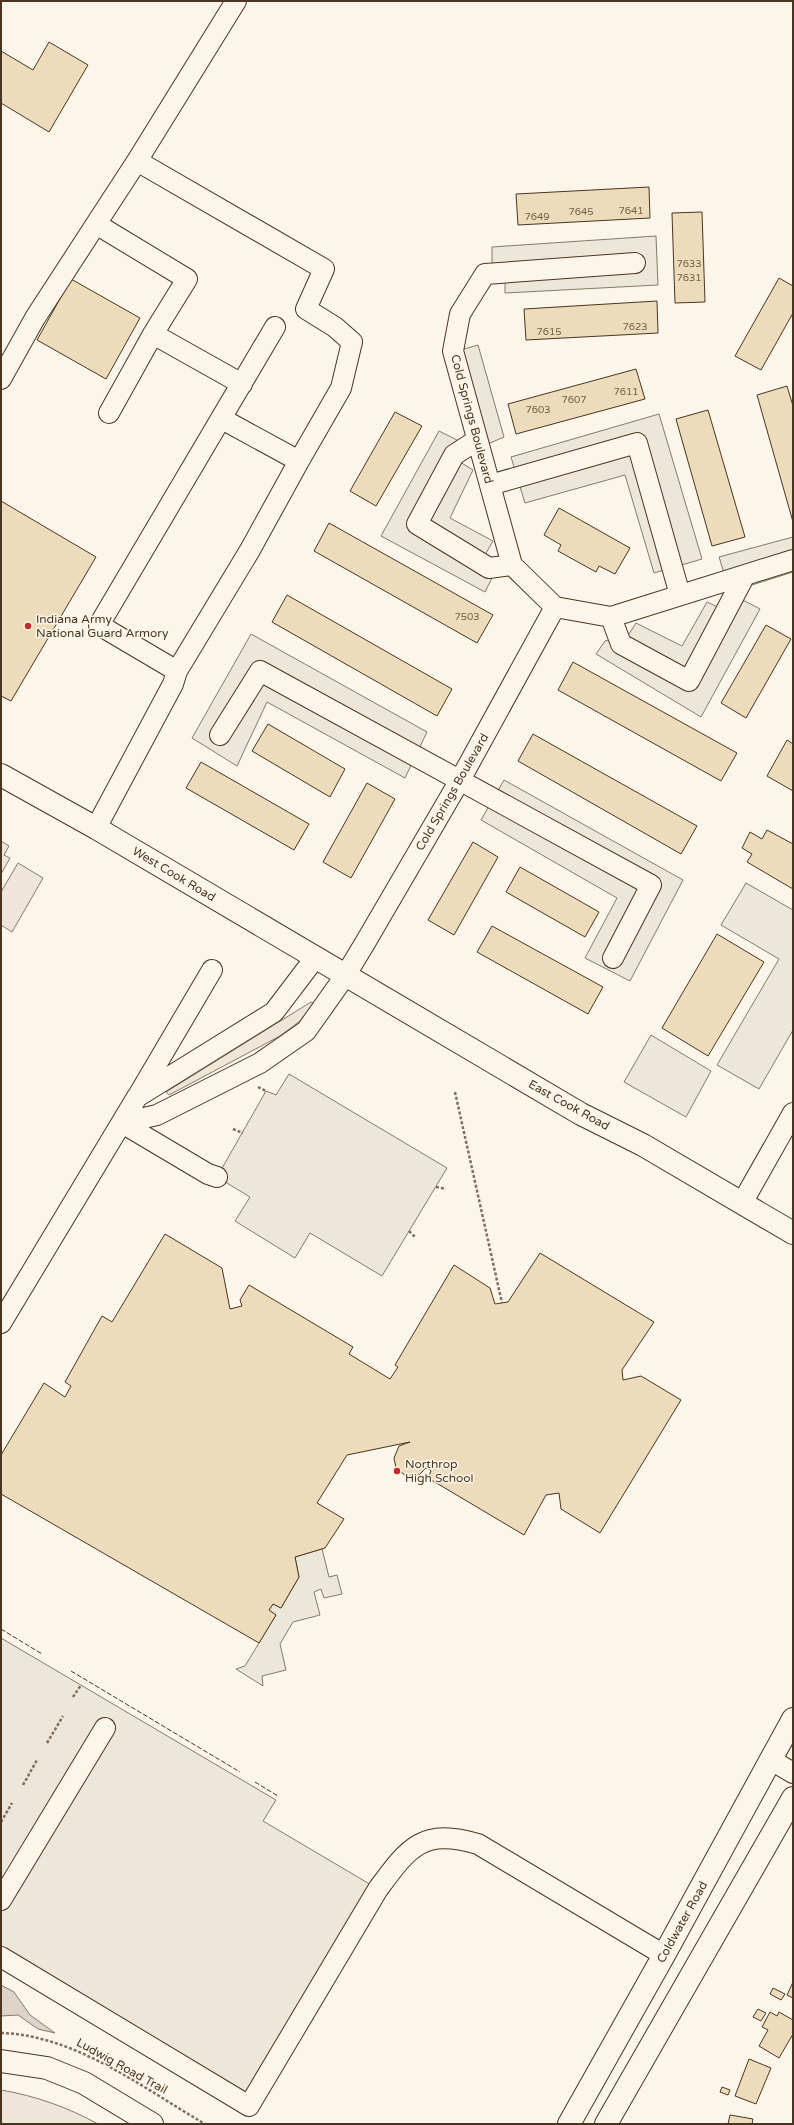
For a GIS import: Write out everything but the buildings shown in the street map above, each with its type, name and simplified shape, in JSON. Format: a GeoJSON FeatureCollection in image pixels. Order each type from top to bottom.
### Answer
{"type":"FeatureCollection","features":[{"type":"Feature","properties":{"kind":"main road","name":"West Cook Road"},"geometry":{"type":"LineString","coordinates":[[1,775],[96,828],[345,976]]}},
{"type":"Feature","properties":{"kind":"main road","name":"East Cook Road"},"geometry":{"type":"LineString","coordinates":[[345,976],[581,1114],[643,1145],[793,1233]]}},
{"type":"Feature","properties":{"kind":"main road","name":"Coldwater Road"},"geometry":{"type":"LineString","coordinates":[[569,2124],[664,1955],[793,1719]]}},
{"type":"Feature","properties":{"kind":"main road"},"geometry":{"type":"LineString","coordinates":[[606,2124],[793,1798]]}},
{"type":"Feature","properties":{"kind":"main road"},"geometry":{"type":"LineString","coordinates":[[1,2061],[47,2068],[84,2083],[152,2124]]}},
{"type":"Feature","properties":{"kind":"street"},"geometry":{"type":"LineString","coordinates":[[1,379],[35,318],[137,161],[236,1]]}},
{"type":"Feature","properties":{"kind":"street"},"geometry":{"type":"LineString","coordinates":[[96,828],[173,684],[177,671],[258,536],[341,388],[352,342],[335,327],[306,309],[324,269],[137,161]]}},
{"type":"Feature","properties":{"kind":"street"},"geometry":{"type":"LineString","coordinates":[[96,224],[187,279],[153,334],[110,413]]}},
{"type":"Feature","properties":{"kind":"street","name":"Cold Springs Boulevard"},"geometry":{"type":"LineString","coordinates":[[512,565],[453,351],[460,314],[484,274],[635,263]]}},
{"type":"Feature","properties":{"kind":"street"},"geometry":{"type":"LineString","coordinates":[[177,671],[99,625],[275,327]]}},
{"type":"Feature","properties":{"kind":"street"},"geometry":{"type":"LineString","coordinates":[[153,334],[242,384]]}},
{"type":"Feature","properties":{"kind":"street"},"geometry":{"type":"LineString","coordinates":[[222,419],[300,461]]}},
{"type":"Feature","properties":{"kind":"street"},"geometry":{"type":"LineString","coordinates":[[477,440],[454,455],[417,524],[489,568],[512,565],[555,607],[611,617],[793,560]]}},
{"type":"Feature","properties":{"kind":"street"},"geometry":{"type":"LineString","coordinates":[[490,485],[636,443],[680,595]]}},
{"type":"Feature","properties":{"kind":"street"},"geometry":{"type":"LineString","coordinates":[[611,617],[621,644],[689,681],[745,575]]}},
{"type":"Feature","properties":{"kind":"street","name":"Cold Springs Boulevard"},"geometry":{"type":"LineString","coordinates":[[122,1123],[157,1115],[260,1063],[306,1031],[345,976],[460,780],[555,607]]}},
{"type":"Feature","properties":{"kind":"street"},"geometry":{"type":"LineString","coordinates":[[220,735],[260,671],[652,885],[613,958]]}},
{"type":"Feature","properties":{"kind":"street"},"geometry":{"type":"LineString","coordinates":[[137,1098],[274,1012],[314,958]]}},
{"type":"Feature","properties":{"kind":"street"},"geometry":{"type":"LineString","coordinates":[[1,1323],[137,1098],[212,970]]}},
{"type":"Feature","properties":{"kind":"street"},"geometry":{"type":"LineString","coordinates":[[742,1203],[793,1113]]}},
{"type":"Feature","properties":{"kind":"street"},"geometry":{"type":"LineString","coordinates":[[122,1123],[208,1174],[217,1177]]}},
{"type":"Feature","properties":{"kind":"street"},"geometry":{"type":"LineString","coordinates":[[1,1900],[104,1728]]}},
{"type":"Feature","properties":{"kind":"street"},"geometry":{"type":"LineString","coordinates":[[771,1760],[793,1773]]}},
{"type":"Feature","properties":{"kind":"street"},"geometry":{"type":"LineString","coordinates":[[1,1957],[249,2106],[378,1889],[399,1860],[409,1850],[422,1842],[434,1839],[460,1840],[478,1844],[664,1955]]}},
{"type":"Feature","properties":{"kind":"path"},"geometry":{"type":"LineString","coordinates":[[258,1087],[266,1091]]}},
{"type":"Feature","properties":{"kind":"path"},"geometry":{"type":"LineString","coordinates":[[455,1092],[502,1303]]}},
{"type":"Feature","properties":{"kind":"path"},"geometry":{"type":"LineString","coordinates":[[233,1129],[243,1133]]}},
{"type":"Feature","properties":{"kind":"path"},"geometry":{"type":"LineString","coordinates":[[436,1187],[446,1189]]}},
{"type":"Feature","properties":{"kind":"path"},"geometry":{"type":"LineString","coordinates":[[409,1231],[416,1238]]}},
{"type":"Feature","properties":{"kind":"path"},"geometry":{"type":"LineString","coordinates":[[74,1697],[81,1685]]}},
{"type":"Feature","properties":{"kind":"path"},"geometry":{"type":"LineString","coordinates":[[47,1743],[63,1716]]}},
{"type":"Feature","properties":{"kind":"path"},"geometry":{"type":"LineString","coordinates":[[22,1786],[37,1760]]}},
{"type":"Feature","properties":{"kind":"path"},"geometry":{"type":"LineString","coordinates":[[1,1822],[12,1803]]}},
{"type":"Feature","properties":{"kind":"path","name":"Ludwig Road Trail"},"geometry":{"type":"LineString","coordinates":[[1,2033],[26,2035],[66,2046],[93,2058],[205,2124]]}},
{"type":"Feature","properties":{"kind":"shaded area"},"geometry":{"type":"Polygon","coordinates":[[[656,236],[658,285],[505,293],[505,280],[492,263],[492,247],[656,236]]]}},
{"type":"Feature","properties":{"kind":"shaded area"},"geometry":{"type":"Polygon","coordinates":[[[478,345],[504,437],[474,450],[446,354],[478,345]]]}},
{"type":"Feature","properties":{"kind":"shaded area"},"geometry":{"type":"Polygon","coordinates":[[[659,414],[702,559],[654,573],[625,475],[525,503],[511,457],[659,414]]]}},
{"type":"Feature","properties":{"kind":"shaded area"},"geometry":{"type":"Polygon","coordinates":[[[439,431],[457,440],[460,462],[473,470],[450,518],[493,541],[485,555],[492,578],[485,592],[381,536],[439,431]]]}},
{"type":"Feature","properties":{"kind":"shaded area"},"geometry":{"type":"Polygon","coordinates":[[[793,537],[793,572],[730,592],[719,557],[793,537]]]}},
{"type":"Feature","properties":{"kind":"shaded area"},"geometry":{"type":"Polygon","coordinates":[[[745,601],[760,609],[701,717],[596,654],[605,641],[629,634],[636,623],[682,646],[707,602],[720,608],[745,601]]]}},
{"type":"Feature","properties":{"kind":"shaded area"},"geometry":{"type":"Polygon","coordinates":[[[251,634],[427,732],[405,778],[267,702],[237,766],[192,738],[251,634]]]}},
{"type":"Feature","properties":{"kind":"shaded area"},"geometry":{"type":"Polygon","coordinates":[[[504,780],[683,880],[630,981],[585,958],[617,898],[481,820],[504,780]]]}},
{"type":"Feature","properties":{"kind":"shaded area"},"geometry":{"type":"Polygon","coordinates":[[[1,841],[9,846],[4,855],[10,858],[1,874],[1,841]]]}},
{"type":"Feature","properties":{"kind":"shaded area"},"geometry":{"type":"Polygon","coordinates":[[[18,863],[43,878],[12,932],[1,925],[1,892],[18,863]]]}},
{"type":"Feature","properties":{"kind":"shaded area"},"geometry":{"type":"Polygon","coordinates":[[[746,883],[793,910],[793,1030],[759,1089],[717,1065],[779,959],[721,925],[746,883]]]}},
{"type":"Feature","properties":{"kind":"shaded area"},"geometry":{"type":"Polygon","coordinates":[[[311,1002],[315,1004],[300,1021],[280,1036],[169,1095],[166,1092],[311,1002]]]}},
{"type":"Feature","properties":{"kind":"shaded area"},"geometry":{"type":"Polygon","coordinates":[[[651,1035],[711,1071],[686,1117],[624,1082],[651,1035]]]}},
{"type":"Feature","properties":{"kind":"shaded area"},"geometry":{"type":"Polygon","coordinates":[[[289,1074],[447,1168],[382,1276],[310,1233],[295,1258],[235,1221],[250,1197],[217,1177],[266,1091],[276,1095],[289,1074]]]}},
{"type":"Feature","properties":{"kind":"shaded area"},"geometry":{"type":"Polygon","coordinates":[[[322,1549],[329,1577],[337,1575],[342,1594],[324,1598],[321,1589],[314,1592],[320,1615],[293,1622],[280,1644],[286,1670],[262,1676],[263,1686],[236,1669],[245,1666],[276,1615],[269,1610],[273,1604],[281,1608],[299,1577],[295,1557],[322,1549]]]}},
{"type":"Feature","properties":{"kind":"shaded area"},"geometry":{"type":"Polygon","coordinates":[[[1,1638],[276,1800],[263,1821],[378,1889],[249,2106],[1,1957],[1,1638]]]}},
{"type":"Feature","properties":{"kind":"shaded area"},"geometry":{"type":"Polygon","coordinates":[[[1,1985],[14,1992],[30,2015],[55,2033],[38,2029],[18,2015],[1,2016],[1,1985]]]}},
{"type":"Feature","properties":{"kind":"shaded area"},"geometry":{"type":"Polygon","coordinates":[[[1,2090],[27,2095],[51,2103],[75,2112],[98,2124],[1,2124],[1,2090]]]}},
{"type":"Feature","properties":{"kind":"fence"},"geometry":{"type":"LineString","coordinates":[[1,1629],[42,1654]]}},
{"type":"Feature","properties":{"kind":"fence"},"geometry":{"type":"LineString","coordinates":[[71,1671],[240,1772]]}},
{"type":"Feature","properties":{"kind":"fence"},"geometry":{"type":"LineString","coordinates":[[255,1782],[278,1796]]}},
{"type":"Feature","properties":{"kind":"place","name":"Indiana Army National Guard Armory"},"geometry":{"type":"Point","coordinates":[28,626]}},
{"type":"Feature","properties":{"kind":"place","name":"Northrop High School"},"geometry":{"type":"Point","coordinates":[397,1471]}}]}
